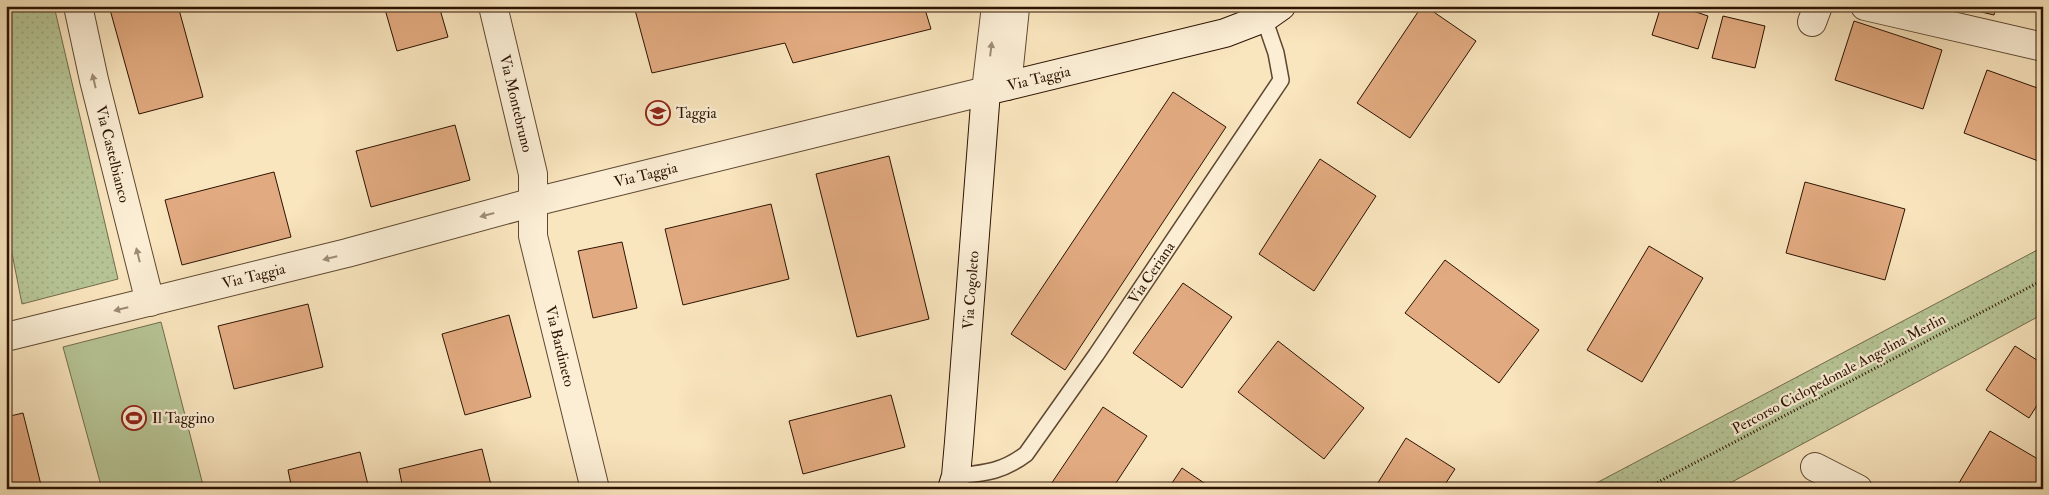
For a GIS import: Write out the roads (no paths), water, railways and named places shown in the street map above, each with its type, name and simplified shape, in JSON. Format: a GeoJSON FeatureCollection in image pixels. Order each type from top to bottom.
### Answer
{"type":"FeatureCollection","features":[{"type":"Feature","properties":{"kind":"street","name":"Via Castelbianco"},"geometry":{"type":"LineString","coordinates":[[78,6],[94,80],[150,302]]}},
{"type":"Feature","properties":{"kind":"street","name":"Via Montebruno"},"geometry":{"type":"LineString","coordinates":[[492,6],[533,174],[534,202]]}},
{"type":"Feature","properties":{"kind":"street"},"geometry":{"type":"LineString","coordinates":[[996,6],[997,89]]}},
{"type":"Feature","properties":{"kind":"street"},"geometry":{"type":"LineString","coordinates":[[997,89],[1015,6]]}},
{"type":"Feature","properties":{"kind":"street"},"geometry":{"type":"LineString","coordinates":[[1865,6],[2043,47]]}},
{"type":"Feature","properties":{"kind":"street","name":"Via Taggia"},"geometry":{"type":"LineString","coordinates":[[6,338],[347,253],[534,202],[1225,33],[1272,12]]}},
{"type":"Feature","properties":{"kind":"street","name":"Via Cogoleto"},"geometry":{"type":"LineString","coordinates":[[954,482],[997,89]]}},
{"type":"Feature","properties":{"kind":"street","name":"Via Bardineto"},"geometry":{"type":"LineString","coordinates":[[534,202],[533,236],[595,489]]}},
{"type":"Feature","properties":{"kind":"street"},"geometry":{"type":"LineString","coordinates":[[1815,467],[1858,489]]}},
{"type":"Feature","properties":{"kind":"lane","name":"Via Ceriana"},"geometry":{"type":"LineString","coordinates":[[954,482],[1000,470],[1026,454],[1118,323],[1282,80],[1276,53],[1272,12]]}},
{"type":"Feature","properties":{"kind":"place","name":"Taggia"},"geometry":{"type":"Point","coordinates":[658,113]}},
{"type":"Feature","properties":{"kind":"place","name":"Il Taggino"},"geometry":{"type":"Point","coordinates":[134,418]}}]}
